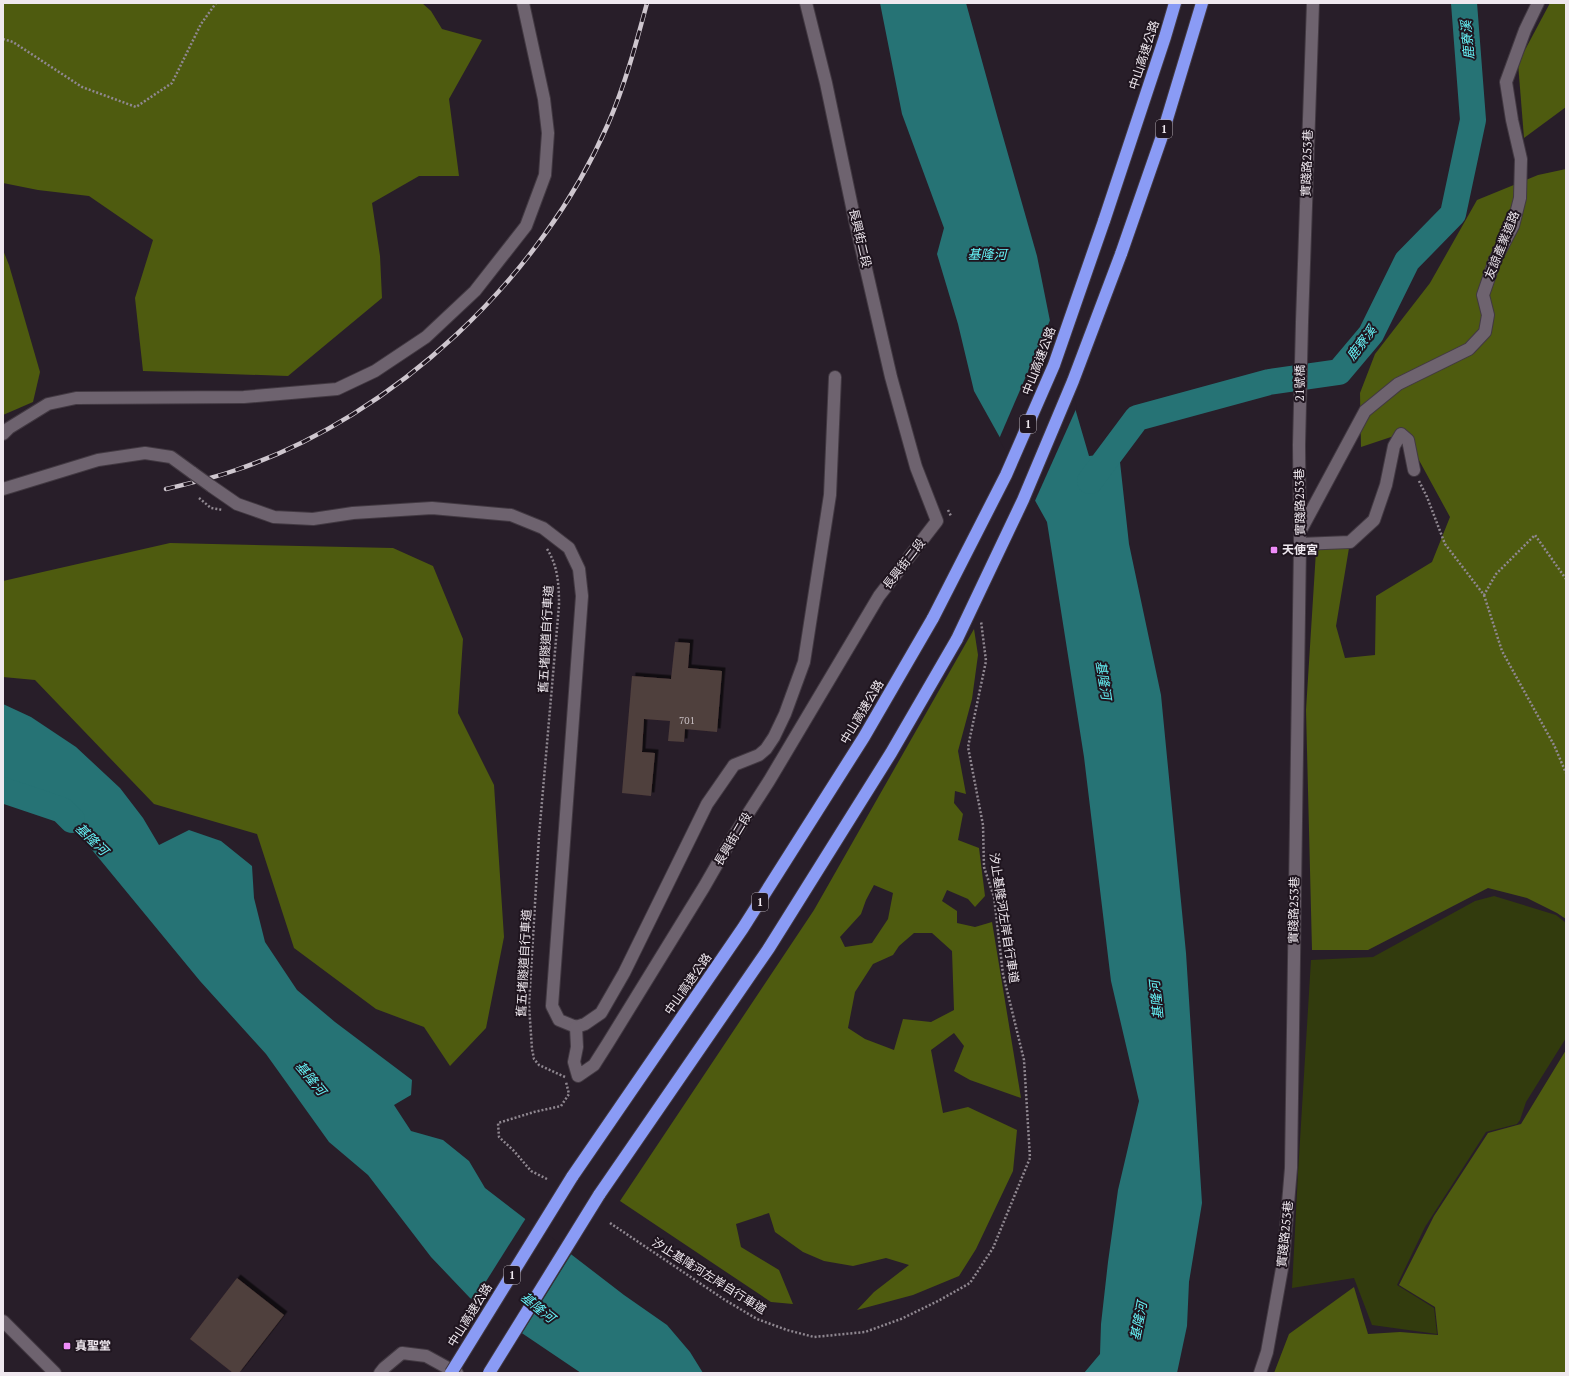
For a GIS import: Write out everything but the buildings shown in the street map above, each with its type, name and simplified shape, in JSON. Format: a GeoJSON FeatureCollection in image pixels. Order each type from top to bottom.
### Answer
{"type":"FeatureCollection","features":[{"type":"Feature","properties":{"kind":"highway","name":"中山高速公路"},"geometry":{"type":"LineString","coordinates":[[451,1373],[572,1177],[743,928],[864,737],[933,618],[1006,475],[1054,365],[1104,221],[1175,3]]}},
{"type":"Feature","properties":{"kind":"highway","name":"1"},"geometry":{"type":"LineString","coordinates":[[489,1373],[599,1195],[769,948],[891,753],[957,639],[1026,493],[1073,381],[1121,254],[1161,139],[1202,3]]}},
{"type":"Feature","properties":{"kind":"street"},"geometry":{"type":"LineString","coordinates":[[3,434],[9,428],[48,404],[76,398],[244,397],[337,389],[375,371],[426,337],[475,291],[526,226],[545,174],[548,127],[544,100],[523,3]]}},
{"type":"Feature","properties":{"kind":"street","name":"長興街二段"},"geometry":{"type":"LineString","coordinates":[[576,1027],[577,1047],[574,1062],[578,1076],[594,1065],[704,888],[731,840],[769,781],[878,596],[937,521],[916,467],[891,377],[855,221],[826,83],[806,3]]}},
{"type":"Feature","properties":{"kind":"street","name":"實踐路253巷"},"geometry":{"type":"LineString","coordinates":[[1302,322],[1313,3]]}},
{"type":"Feature","properties":{"kind":"street","name":"友諒產業道路"},"geometry":{"type":"LineString","coordinates":[[1300,532],[1365,411],[1398,384],[1469,349],[1485,332],[1488,315],[1483,295],[1495,260],[1513,226],[1520,198],[1521,159],[1512,120],[1506,82],[1525,30],[1538,3]]}},
{"type":"Feature","properties":{"kind":"street","name":"21號橋"},"geometry":{"type":"LineString","coordinates":[[1299,445],[1302,322]]}},
{"type":"Feature","properties":{"kind":"street"},"geometry":{"type":"LineString","coordinates":[[3,488],[98,460],[145,453],[172,457],[237,504],[274,517],[313,519],[353,513],[432,508],[511,515],[543,528],[569,548],[579,569],[582,596],[552,1006],[559,1020],[576,1027],[585,1024],[601,1013],[624,973],[707,804],[725,776],[734,765],[759,756],[766,749],[774,737],[785,714],[804,662],[829,502],[836,377]]}},
{"type":"Feature","properties":{"kind":"street"},"geometry":{"type":"LineString","coordinates":[[1300,544],[1350,542],[1374,520],[1386,485],[1394,446],[1401,434],[1408,440],[1414,470]]}},
{"type":"Feature","properties":{"kind":"street","name":"實踐路253巷"},"geometry":{"type":"LineString","coordinates":[[1260,1373],[1268,1352],[1283,1263],[1292,1168],[1300,544],[1299,445]]}},
{"type":"Feature","properties":{"kind":"street"},"geometry":{"type":"LineString","coordinates":[[1299,480],[1306,495],[1314,496],[1322,491]]}},
{"type":"Feature","properties":{"kind":"street"},"geometry":{"type":"LineString","coordinates":[[3,1321],[55,1373]]}},
{"type":"Feature","properties":{"kind":"street"},"geometry":{"type":"LineString","coordinates":[[380,1373],[402,1353],[426,1356],[457,1373]]}},
{"type":"Feature","properties":{"kind":"path"},"geometry":{"type":"LineString","coordinates":[[3,39],[13,42],[82,87],[136,107],[172,83],[201,24],[216,3]]}},
{"type":"Feature","properties":{"kind":"path"},"geometry":{"type":"LineString","coordinates":[[1414,470],[1427,497],[1445,544],[1484,595],[1502,650],[1554,745],[1566,773]]}},
{"type":"Feature","properties":{"kind":"path"},"geometry":{"type":"LineString","coordinates":[[199,498],[211,508],[225,511]]}},
{"type":"Feature","properties":{"kind":"path"},"geometry":{"type":"LineString","coordinates":[[1484,595],[1496,574],[1535,535],[1566,579]]}},
{"type":"Feature","properties":{"kind":"path","name":"舊五堵隧道自行車道"},"geometry":{"type":"LineString","coordinates":[[542,544],[547,549],[554,561],[559,582],[559,605],[539,836],[529,1005],[534,1059],[539,1064],[565,1076],[569,1094],[561,1106],[534,1112],[498,1123],[499,1137],[514,1151],[531,1171],[547,1179]]}},
{"type":"Feature","properties":{"kind":"path","name":"汐止基隆河左岸自行車道"},"geometry":{"type":"LineString","coordinates":[[610,1223],[725,1300],[757,1319],[787,1330],[814,1337],[866,1332],[901,1319],[938,1301],[970,1283],[993,1248],[1030,1158],[1024,1060],[1003,974],[994,897],[984,867],[983,825],[968,747],[986,661],[981,621]]}},
{"type":"Feature","properties":{"kind":"shaded area"},"geometry":{"type":"Polygon","coordinates":[[[1494,896],[1556,915],[1566,923],[1566,1038],[1526,1102],[1520,1120],[1517,1124],[1486,1132],[1425,1227],[1397,1285],[1434,1308],[1437,1334],[1372,1325],[1354,1278],[1292,1288],[1311,960],[1373,957],[1475,901],[1494,896]]]}},
{"type":"Feature","properties":{"kind":"green space"},"geometry":{"type":"Polygon","coordinates":[[[3,3],[422,3],[431,11],[442,29],[482,40],[449,99],[459,176],[419,176],[372,203],[380,256],[382,298],[288,376],[143,371],[135,298],[153,240],[89,196],[38,190],[3,183],[3,3]]]}},
{"type":"Feature","properties":{"kind":"green space"},"geometry":{"type":"Polygon","coordinates":[[[1550,3],[1566,3],[1566,107],[1524,138],[1518,63],[1550,3]]]}},
{"type":"Feature","properties":{"kind":"green space"},"geometry":{"type":"Polygon","coordinates":[[[1566,169],[1566,919],[1527,898],[1488,888],[1368,950],[1312,950],[1306,710],[1316,551],[1350,542],[1336,626],[1345,658],[1375,655],[1376,596],[1432,562],[1450,517],[1408,440],[1400,434],[1361,447],[1360,393],[1375,354],[1430,283],[1477,200],[1538,175],[1566,169]]]}},
{"type":"Feature","properties":{"kind":"green space"},"geometry":{"type":"Polygon","coordinates":[[[3,250],[9,265],[40,372],[33,402],[3,415],[3,250]]]}},
{"type":"Feature","properties":{"kind":"green space"},"geometry":{"type":"Polygon","coordinates":[[[170,543],[393,548],[433,566],[463,639],[458,713],[494,785],[504,937],[486,1028],[450,1066],[424,1027],[376,1009],[294,948],[257,834],[154,804],[35,680],[3,677],[3,581],[170,543]]]}},
{"type":"Feature","properties":{"kind":"green space"},"geometry":{"type":"Polygon","coordinates":[[[974,629],[978,655],[972,699],[958,751],[966,794],[955,791],[954,803],[963,814],[958,840],[979,848],[985,896],[975,907],[968,899],[947,890],[942,901],[957,911],[957,923],[975,927],[992,922],[1021,1098],[970,1080],[954,1071],[964,1046],[954,1033],[931,1050],[943,1113],[968,1107],[1017,1130],[1013,1171],[976,1249],[959,1276],[913,1295],[857,1310],[874,1292],[909,1265],[886,1258],[853,1266],[824,1261],[803,1252],[775,1232],[769,1213],[736,1224],[741,1247],[779,1270],[793,1304],[771,1302],[620,1201],[814,910],[974,629]],[[874,885],[861,914],[840,937],[845,947],[872,943],[888,919],[893,893],[874,885]],[[914,933],[899,946],[893,955],[873,964],[855,992],[848,1028],[865,1039],[894,1050],[903,1019],[931,1022],[954,1010],[952,951],[932,933],[914,933]]]}},
{"type":"Feature","properties":{"kind":"green space"},"geometry":{"type":"Polygon","coordinates":[[[1566,1050],[1566,1373],[1274,1373],[1289,1334],[1354,1287],[1368,1334],[1400,1332],[1438,1335],[1435,1307],[1399,1285],[1434,1216],[1488,1133],[1521,1124],[1566,1050]]]}},
{"type":"Feature","properties":{"kind":"water","name":"基隆河"},"geometry":{"type":"Polygon","coordinates":[[[880,3],[966,3],[1037,256],[1051,326],[1089,456],[1119,453],[1129,544],[1161,695],[1186,953],[1202,1203],[1189,1282],[1187,1326],[1177,1373],[1084,1373],[1100,1354],[1101,1324],[1118,1190],[1139,1101],[1111,981],[1084,757],[1047,522],[974,391],[958,324],[937,254],[944,228],[902,114],[880,3]]]}},
{"type":"Feature","properties":{"kind":"water","name":"基隆河"},"geometry":{"type":"Polygon","coordinates":[[[3,704],[31,717],[76,747],[120,788],[143,818],[159,845],[189,830],[221,841],[252,866],[254,898],[265,942],[297,990],[335,1022],[412,1080],[411,1095],[394,1105],[411,1131],[443,1140],[469,1161],[485,1188],[624,1295],[667,1325],[690,1352],[703,1373],[581,1373],[470,1298],[431,1257],[368,1175],[329,1142],[266,1054],[200,981],[60,811],[3,786],[3,704]]]}},
{"type":"Feature","properties":{"kind":"pier"},"geometry":{"type":"Polygon","coordinates":[[[1051,318],[1077,407],[1034,503],[999,439],[1051,318]]]}},
{"type":"Feature","properties":{"kind":"pier"},"geometry":{"type":"Polygon","coordinates":[[[526,1218],[572,1253],[521,1335],[473,1302],[526,1218]]]}},
{"type":"Feature","properties":{"kind":"waterway","name":"鹿寮溪"},"geometry":{"type":"LineString","coordinates":[[1090,481],[1137,418],[1269,382],[1339,372],[1371,334],[1407,261],[1453,214],[1473,120],[1464,3]]}},
{"type":"Feature","properties":{"kind":"waterway","name":"基隆河"},"geometry":{"type":"LineString","coordinates":[[3,790],[62,810],[72,820]]}},
{"type":"Feature","properties":{"kind":"railway"},"geometry":{"type":"LineString","coordinates":[[166,489],[236,470],[295,446],[352,415],[406,377],[456,334],[503,287],[544,235],[579,181],[608,124],[630,64],[647,3]]}},
{"type":"Feature","properties":{"kind":"place","name":"天使宮"},"geometry":{"type":"Point","coordinates":[1274,550]}},
{"type":"Feature","properties":{"kind":"place","name":"真聖堂"},"geometry":{"type":"Point","coordinates":[67,1346]}}]}
